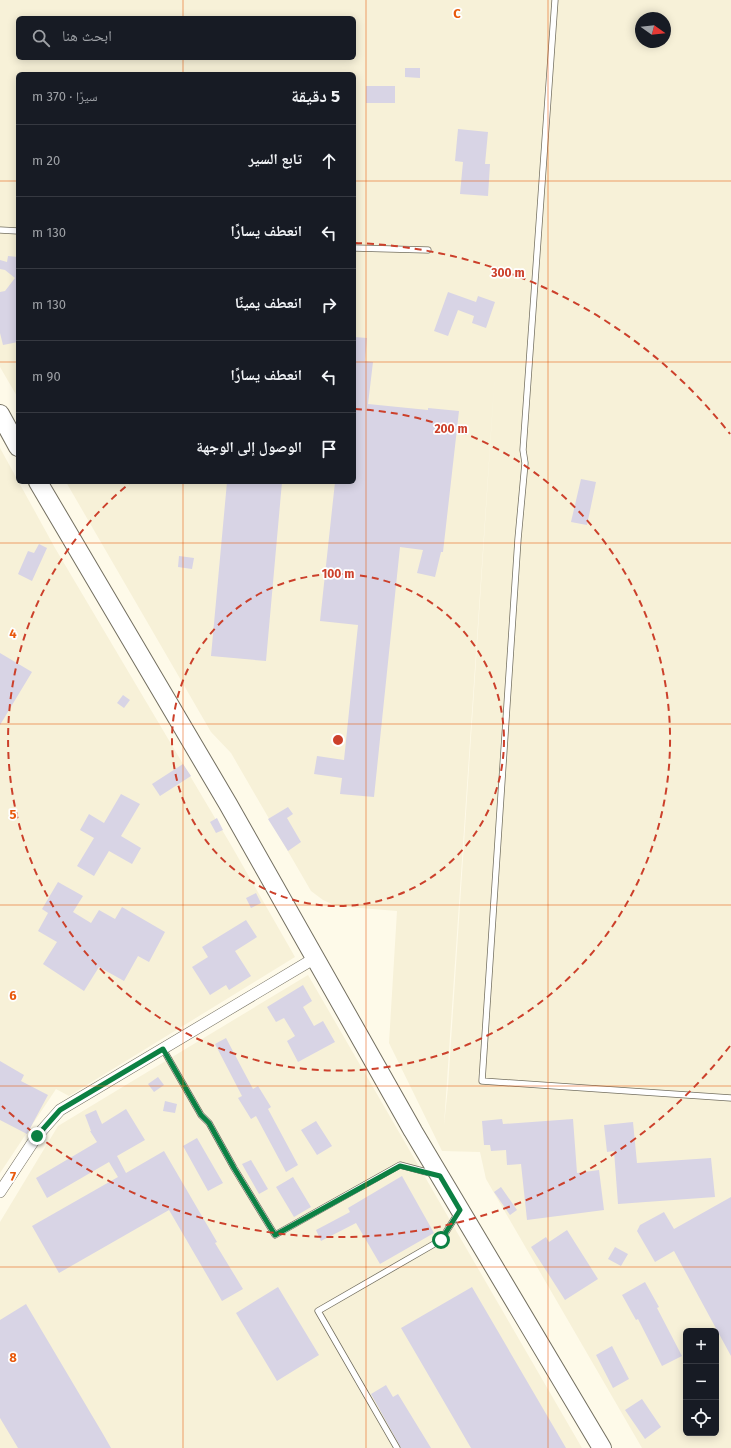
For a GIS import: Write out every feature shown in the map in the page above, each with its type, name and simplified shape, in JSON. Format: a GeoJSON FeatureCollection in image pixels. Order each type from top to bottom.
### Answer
{"type":"FeatureCollection","features":[{"type":"Feature","properties":{"kind":"main road"},"geometry":{"type":"LineString","coordinates":[[0,414],[16,442]]}},
{"type":"Feature","properties":{"kind":"main road"},"geometry":{"type":"LineString","coordinates":[[39,484],[228,804],[440,1176],[602,1448]]}},
{"type":"Feature","properties":{"kind":"street"},"geometry":{"type":"LineString","coordinates":[[0,1192],[37,1136],[60,1110],[315,958]]}},
{"type":"Feature","properties":{"kind":"lane"},"geometry":{"type":"LineString","coordinates":[[555,0],[523,450],[524,463],[517,547],[482,1081],[731,1098]]}},
{"type":"Feature","properties":{"kind":"lane"},"geometry":{"type":"LineString","coordinates":[[0,230],[16,231]]}},
{"type":"Feature","properties":{"kind":"lane"},"geometry":{"type":"LineString","coordinates":[[356,248],[428,250]]}},
{"type":"Feature","properties":{"kind":"lane"},"geometry":{"type":"LineString","coordinates":[[163,1049],[201,1115],[209,1123],[234,1168],[275,1235],[400,1166],[440,1176]]}},
{"type":"Feature","properties":{"kind":"lane"},"geometry":{"type":"LineString","coordinates":[[397,1448],[318,1311],[441,1240],[460,1210]]}},
{"type":"Feature","properties":{"kind":"shaded area"},"geometry":{"type":"Polygon","coordinates":[[[0,0],[731,0],[731,1448],[642,1448],[486,1179],[480,1152],[442,1151],[389,1043],[397,911],[336,906],[323,900],[311,891],[231,753],[211,732],[67,484],[356,484],[356,72],[16,72],[16,395],[0,367],[0,0]],[[495,372],[444,1125],[448,1087],[495,372]]]}},
{"type":"Feature","properties":{"kind":"shaded area"},"geometry":{"type":"Polygon","coordinates":[[[0,448],[16,477],[16,484],[20,484],[55,548],[231,845],[295,957],[69,1096],[56,1089],[0,1173],[0,448]]]}},
{"type":"Feature","properties":{"kind":"shaded area"},"geometry":{"type":"Polygon","coordinates":[[[308,975],[582,1448],[0,1448],[0,1222],[58,1126],[308,975]]]}},
{"type":"Feature","properties":{"kind":"building"},"geometry":{"type":"Polygon","coordinates":[[[405,68],[420,68],[420,78],[405,77],[405,68]]]}},
{"type":"Feature","properties":{"kind":"building"},"geometry":{"type":"Polygon","coordinates":[[[366,86],[395,86],[395,103],[366,103],[366,86]]]}},
{"type":"Feature","properties":{"kind":"building"},"geometry":{"type":"Polygon","coordinates":[[[458,129],[488,132],[485,164],[490,164],[488,196],[460,194],[463,162],[455,161],[458,129]]]}},
{"type":"Feature","properties":{"kind":"building"},"geometry":{"type":"Polygon","coordinates":[[[8,256],[16,257],[16,342],[3,345],[0,333],[0,292],[5,291],[15,278],[5,270],[0,269],[0,260],[7,262],[8,256]]]}},
{"type":"Feature","properties":{"kind":"building"},"geometry":{"type":"Polygon","coordinates":[[[448,292],[476,302],[478,296],[495,302],[486,328],[472,323],[474,316],[458,310],[448,336],[434,331],[448,292]]]}},
{"type":"Feature","properties":{"kind":"building"},"geometry":{"type":"Polygon","coordinates":[[[356,337],[367,338],[365,361],[373,362],[368,404],[428,410],[428,408],[459,411],[443,552],[441,552],[435,577],[417,573],[423,550],[400,547],[374,797],[340,794],[342,778],[314,774],[317,756],[344,760],[358,625],[320,621],[335,484],[356,484],[356,337]]]}},
{"type":"Feature","properties":{"kind":"building"},"geometry":{"type":"Polygon","coordinates":[[[581,479],[596,482],[587,525],[571,522],[581,479]]]}},
{"type":"Feature","properties":{"kind":"building"},"geometry":{"type":"Polygon","coordinates":[[[227,484],[282,484],[266,661],[211,656],[227,484]]]}},
{"type":"Feature","properties":{"kind":"building"},"geometry":{"type":"Polygon","coordinates":[[[39,544],[47,548],[32,581],[18,574],[28,551],[34,553],[39,544]]]}},
{"type":"Feature","properties":{"kind":"building"},"geometry":{"type":"Polygon","coordinates":[[[179,556],[194,558],[192,569],[178,567],[179,556]]]}},
{"type":"Feature","properties":{"kind":"building"},"geometry":{"type":"Polygon","coordinates":[[[0,653],[32,672],[0,725],[0,653]]]}},
{"type":"Feature","properties":{"kind":"building"},"geometry":{"type":"Polygon","coordinates":[[[123,695],[130,700],[124,708],[117,703],[123,695]]]}},
{"type":"Feature","properties":{"kind":"building"},"geometry":{"type":"Polygon","coordinates":[[[183,764],[191,776],[160,796],[152,784],[183,764]]]}},
{"type":"Feature","properties":{"kind":"building"},"geometry":{"type":"Polygon","coordinates":[[[121,794],[140,804],[121,836],[141,848],[132,864],[109,851],[94,876],[77,866],[94,838],[80,830],[89,814],[104,823],[121,794]]]}},
{"type":"Feature","properties":{"kind":"building"},"geometry":{"type":"Polygon","coordinates":[[[288,807],[293,814],[287,818],[301,842],[288,851],[268,819],[288,807]]]}},
{"type":"Feature","properties":{"kind":"building"},"geometry":{"type":"Polygon","coordinates":[[[217,818],[223,830],[216,833],[210,822],[217,818]]]}},
{"type":"Feature","properties":{"kind":"building"},"geometry":{"type":"Polygon","coordinates":[[[58,882],[83,896],[73,912],[91,923],[99,910],[115,919],[122,907],[165,932],[149,962],[138,956],[124,981],[99,967],[84,991],[43,964],[57,942],[38,931],[48,913],[42,909],[58,882]]]}},
{"type":"Feature","properties":{"kind":"building"},"geometry":{"type":"Polygon","coordinates":[[[256,893],[261,903],[251,908],[246,898],[256,893]]]}},
{"type":"Feature","properties":{"kind":"building"},"geometry":{"type":"Polygon","coordinates":[[[246,920],[257,937],[235,951],[251,976],[229,990],[226,985],[210,995],[192,967],[208,957],[202,947],[246,920]]]}},
{"type":"Feature","properties":{"kind":"building"},"geometry":{"type":"Polygon","coordinates":[[[303,985],[312,1001],[303,1007],[314,1026],[323,1021],[335,1042],[298,1062],[287,1041],[295,1036],[284,1018],[276,1022],[267,1007],[303,985]]]}},
{"type":"Feature","properties":{"kind":"building"},"geometry":{"type":"Polygon","coordinates":[[[226,1038],[253,1089],[258,1086],[271,1107],[268,1109],[298,1165],[286,1172],[256,1116],[251,1119],[238,1098],[242,1096],[215,1044],[226,1038]]]}},
{"type":"Feature","properties":{"kind":"building"},"geometry":{"type":"Polygon","coordinates":[[[0,1061],[24,1075],[21,1081],[48,1095],[27,1134],[0,1120],[0,1061]]]}},
{"type":"Feature","properties":{"kind":"building"},"geometry":{"type":"Polygon","coordinates":[[[158,1077],[164,1085],[154,1092],[148,1084],[158,1077]]]}},
{"type":"Feature","properties":{"kind":"building"},"geometry":{"type":"Polygon","coordinates":[[[165,1101],[177,1104],[175,1113],[163,1111],[165,1101]]]}},
{"type":"Feature","properties":{"kind":"building"},"geometry":{"type":"Polygon","coordinates":[[[126,1109],[145,1140],[117,1156],[126,1173],[164,1151],[217,1242],[215,1243],[243,1289],[222,1301],[169,1210],[59,1273],[32,1226],[118,1177],[109,1162],[47,1198],[36,1178],[97,1142],[90,1131],[85,1115],[96,1110],[102,1124],[126,1109]]]}},
{"type":"Feature","properties":{"kind":"building"},"geometry":{"type":"Polygon","coordinates":[[[502,1119],[503,1124],[573,1119],[577,1173],[599,1170],[604,1210],[527,1220],[521,1164],[507,1165],[506,1150],[491,1151],[490,1145],[484,1145],[482,1121],[502,1119]]]}},
{"type":"Feature","properties":{"kind":"building"},"geometry":{"type":"Polygon","coordinates":[[[316,1121],[332,1146],[317,1155],[301,1130],[316,1121]]]}},
{"type":"Feature","properties":{"kind":"building"},"geometry":{"type":"Polygon","coordinates":[[[633,1122],[637,1163],[711,1158],[715,1197],[618,1204],[614,1151],[607,1152],[604,1125],[633,1122]]]}},
{"type":"Feature","properties":{"kind":"building"},"geometry":{"type":"Polygon","coordinates":[[[197,1138],[223,1183],[208,1191],[183,1146],[197,1138]]]}},
{"type":"Feature","properties":{"kind":"building"},"geometry":{"type":"Polygon","coordinates":[[[251,1160],[268,1189],[259,1194],[242,1164],[251,1160]]]}},
{"type":"Feature","properties":{"kind":"building"},"geometry":{"type":"Polygon","coordinates":[[[402,1176],[434,1233],[380,1264],[356,1223],[321,1241],[316,1230],[350,1212],[348,1208],[402,1176]]]}},
{"type":"Feature","properties":{"kind":"building"},"geometry":{"type":"Polygon","coordinates":[[[293,1177],[311,1207],[294,1217],[276,1187],[293,1177]]]}},
{"type":"Feature","properties":{"kind":"building"},"geometry":{"type":"Polygon","coordinates":[[[501,1187],[517,1210],[510,1215],[494,1192],[501,1187]]]}},
{"type":"Feature","properties":{"kind":"building"},"geometry":{"type":"Polygon","coordinates":[[[731,1197],[731,1356],[719,1334],[719,1328],[716,1328],[674,1251],[655,1262],[637,1231],[640,1225],[664,1212],[674,1229],[731,1197]]]}},
{"type":"Feature","properties":{"kind":"building"},"geometry":{"type":"Polygon","coordinates":[[[567,1230],[598,1279],[565,1300],[531,1247],[546,1237],[549,1242],[567,1230]]]}},
{"type":"Feature","properties":{"kind":"building"},"geometry":{"type":"Polygon","coordinates":[[[615,1247],[628,1254],[621,1266],[608,1259],[615,1247]]]}},
{"type":"Feature","properties":{"kind":"building"},"geometry":{"type":"Polygon","coordinates":[[[645,1282],[659,1307],[657,1308],[682,1356],[662,1366],[638,1319],[636,1320],[622,1295],[645,1282]]]}},
{"type":"Feature","properties":{"kind":"building"},"geometry":{"type":"Polygon","coordinates":[[[278,1287],[319,1355],[277,1381],[236,1313],[278,1287]]]}},
{"type":"Feature","properties":{"kind":"building"},"geometry":{"type":"Polygon","coordinates":[[[472,1287],[566,1448],[471,1448],[401,1328],[472,1287]]]}},
{"type":"Feature","properties":{"kind":"building"},"geometry":{"type":"Polygon","coordinates":[[[26,1304],[111,1448],[18,1448],[0,1418],[0,1320],[26,1304]]]}},
{"type":"Feature","properties":{"kind":"building"},"geometry":{"type":"Polygon","coordinates":[[[612,1346],[629,1379],[613,1388],[596,1355],[612,1346]]]}},
{"type":"Feature","properties":{"kind":"building"},"geometry":{"type":"Polygon","coordinates":[[[386,1385],[393,1397],[398,1394],[431,1448],[401,1448],[371,1394],[386,1385]]]}},
{"type":"Feature","properties":{"kind":"building"},"geometry":{"type":"Polygon","coordinates":[[[642,1399],[661,1427],[645,1439],[625,1410],[642,1399]]]}},
{"type":"Feature","properties":{"kind":"route"},"geometry":{"type":"LineString","coordinates":[[37,1136],[60,1110],[163,1049],[201,1115],[209,1123],[234,1168],[275,1235],[400,1166],[440,1176],[460,1210],[441,1240]]}}]}
